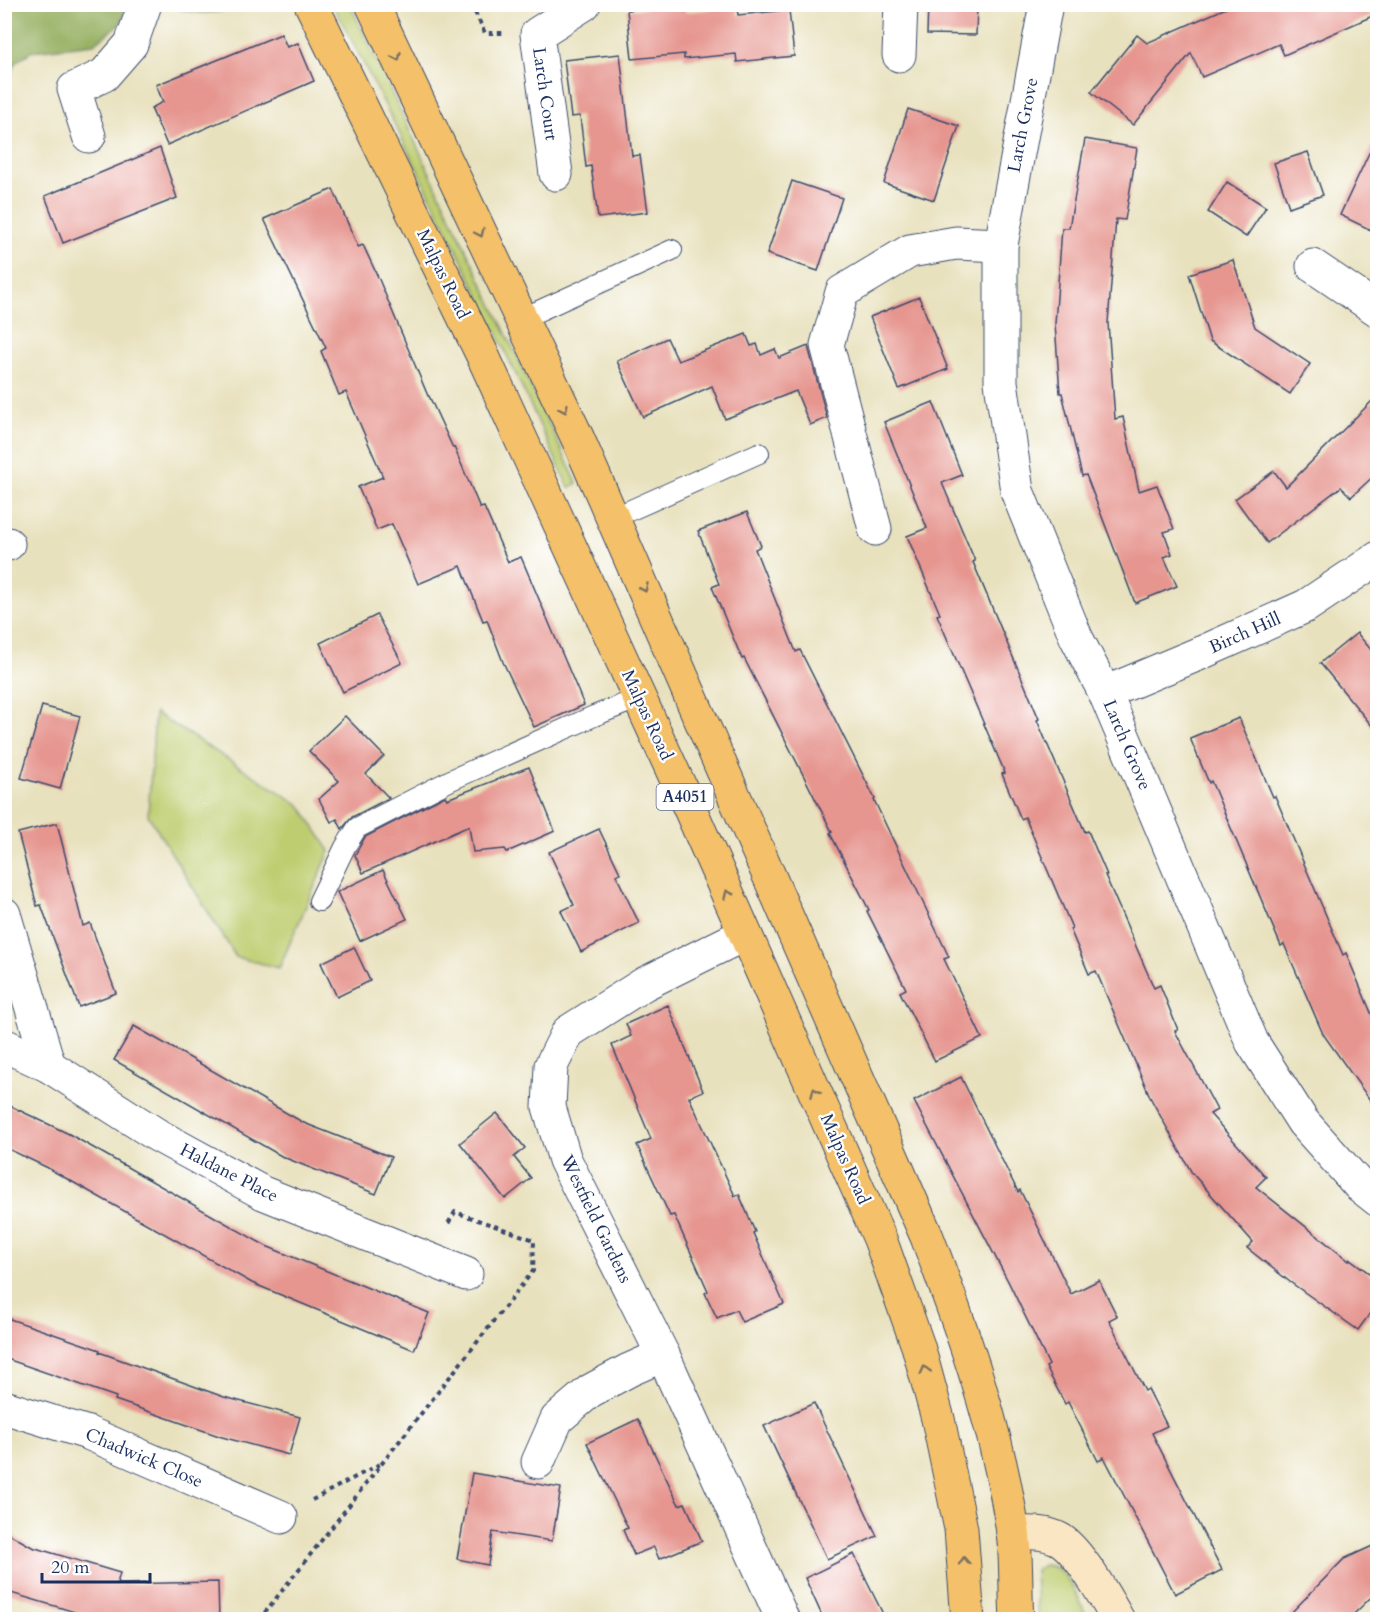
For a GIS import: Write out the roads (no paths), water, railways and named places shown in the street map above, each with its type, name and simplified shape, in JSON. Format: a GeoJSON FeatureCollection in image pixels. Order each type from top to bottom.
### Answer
{"type":"FeatureCollection","features":[{"type":"Feature","properties":{"kind":"main road","name":"Malpas Road"},"geometry":{"type":"LineString","coordinates":[[311,4],[482,354],[639,698],[880,1239],[918,1346],[938,1419],[961,1529],[968,1620]]}},
{"type":"Feature","properties":{"kind":"main road","name":"A4051"},"geometry":{"type":"LineString","coordinates":[[372,4],[613,518],[927,1237],[962,1328],[988,1410],[1013,1533],[1017,1620]]}},
{"type":"Feature","properties":{"kind":"street"},"geometry":{"type":"LineString","coordinates":[[89,136],[74,89],[104,75],[131,44],[145,4]]}},
{"type":"Feature","properties":{"kind":"street","name":"Larch Court"},"geometry":{"type":"LineString","coordinates":[[556,174],[537,33],[584,4]]}},
{"type":"Feature","properties":{"kind":"street"},"geometry":{"type":"LineString","coordinates":[[899,55],[901,4]]}},
{"type":"Feature","properties":{"kind":"street","name":"Larch Grove"},"geometry":{"type":"LineString","coordinates":[[1046,4],[1001,245],[1001,382],[1017,491],[1076,637],[1105,693],[1252,1042],[1303,1122],[1359,1185],[1377,1200]]}},
{"type":"Feature","properties":{"kind":"street"},"geometry":{"type":"LineString","coordinates":[[875,529],[827,345],[842,292],[910,251],[956,243],[1001,245]]}},
{"type":"Feature","properties":{"kind":"street"},"geometry":{"type":"LineString","coordinates":[[1313,266],[1377,310]]}},
{"type":"Feature","properties":{"kind":"street","name":"Birch Hill"},"geometry":{"type":"LineString","coordinates":[[1105,693],[1306,606],[1377,558]]}},
{"type":"Feature","properties":{"kind":"street"},"geometry":{"type":"LineString","coordinates":[[4,914],[49,1066]]}},
{"type":"Feature","properties":{"kind":"street","name":"Westfield Gardens"},"geometry":{"type":"LineString","coordinates":[[745,934],[644,984],[568,1032],[551,1066],[549,1107],[565,1160],[663,1355],[783,1620]]}},
{"type":"Feature","properties":{"kind":"street","name":"Haldane Place"},"geometry":{"type":"LineString","coordinates":[[4,1045],[49,1066],[157,1135],[262,1193],[466,1274]]}},
{"type":"Feature","properties":{"kind":"street"},"geometry":{"type":"LineString","coordinates":[[538,1462],[557,1419],[590,1391],[628,1370],[663,1355]]}},
{"type":"Feature","properties":{"kind":"street","name":"Chadwick Close"},"geometry":{"type":"LineString","coordinates":[[4,1407],[88,1433],[281,1517]]}},
{"type":"Feature","properties":{"kind":"street"},"geometry":{"type":"LineString","coordinates":[[1013,1533],[1040,1532],[1061,1539],[1078,1557],[1118,1620]]}},
{"type":"Feature","properties":{"kind":"lane"},"geometry":{"type":"LineString","coordinates":[[521,319],[672,250]]}},
{"type":"Feature","properties":{"kind":"lane"},"geometry":{"type":"LineString","coordinates":[[613,518],[759,453]]}},
{"type":"Feature","properties":{"kind":"lane"},"geometry":{"type":"LineString","coordinates":[[319,901],[345,847],[357,828],[451,780],[639,698]]}}]}
